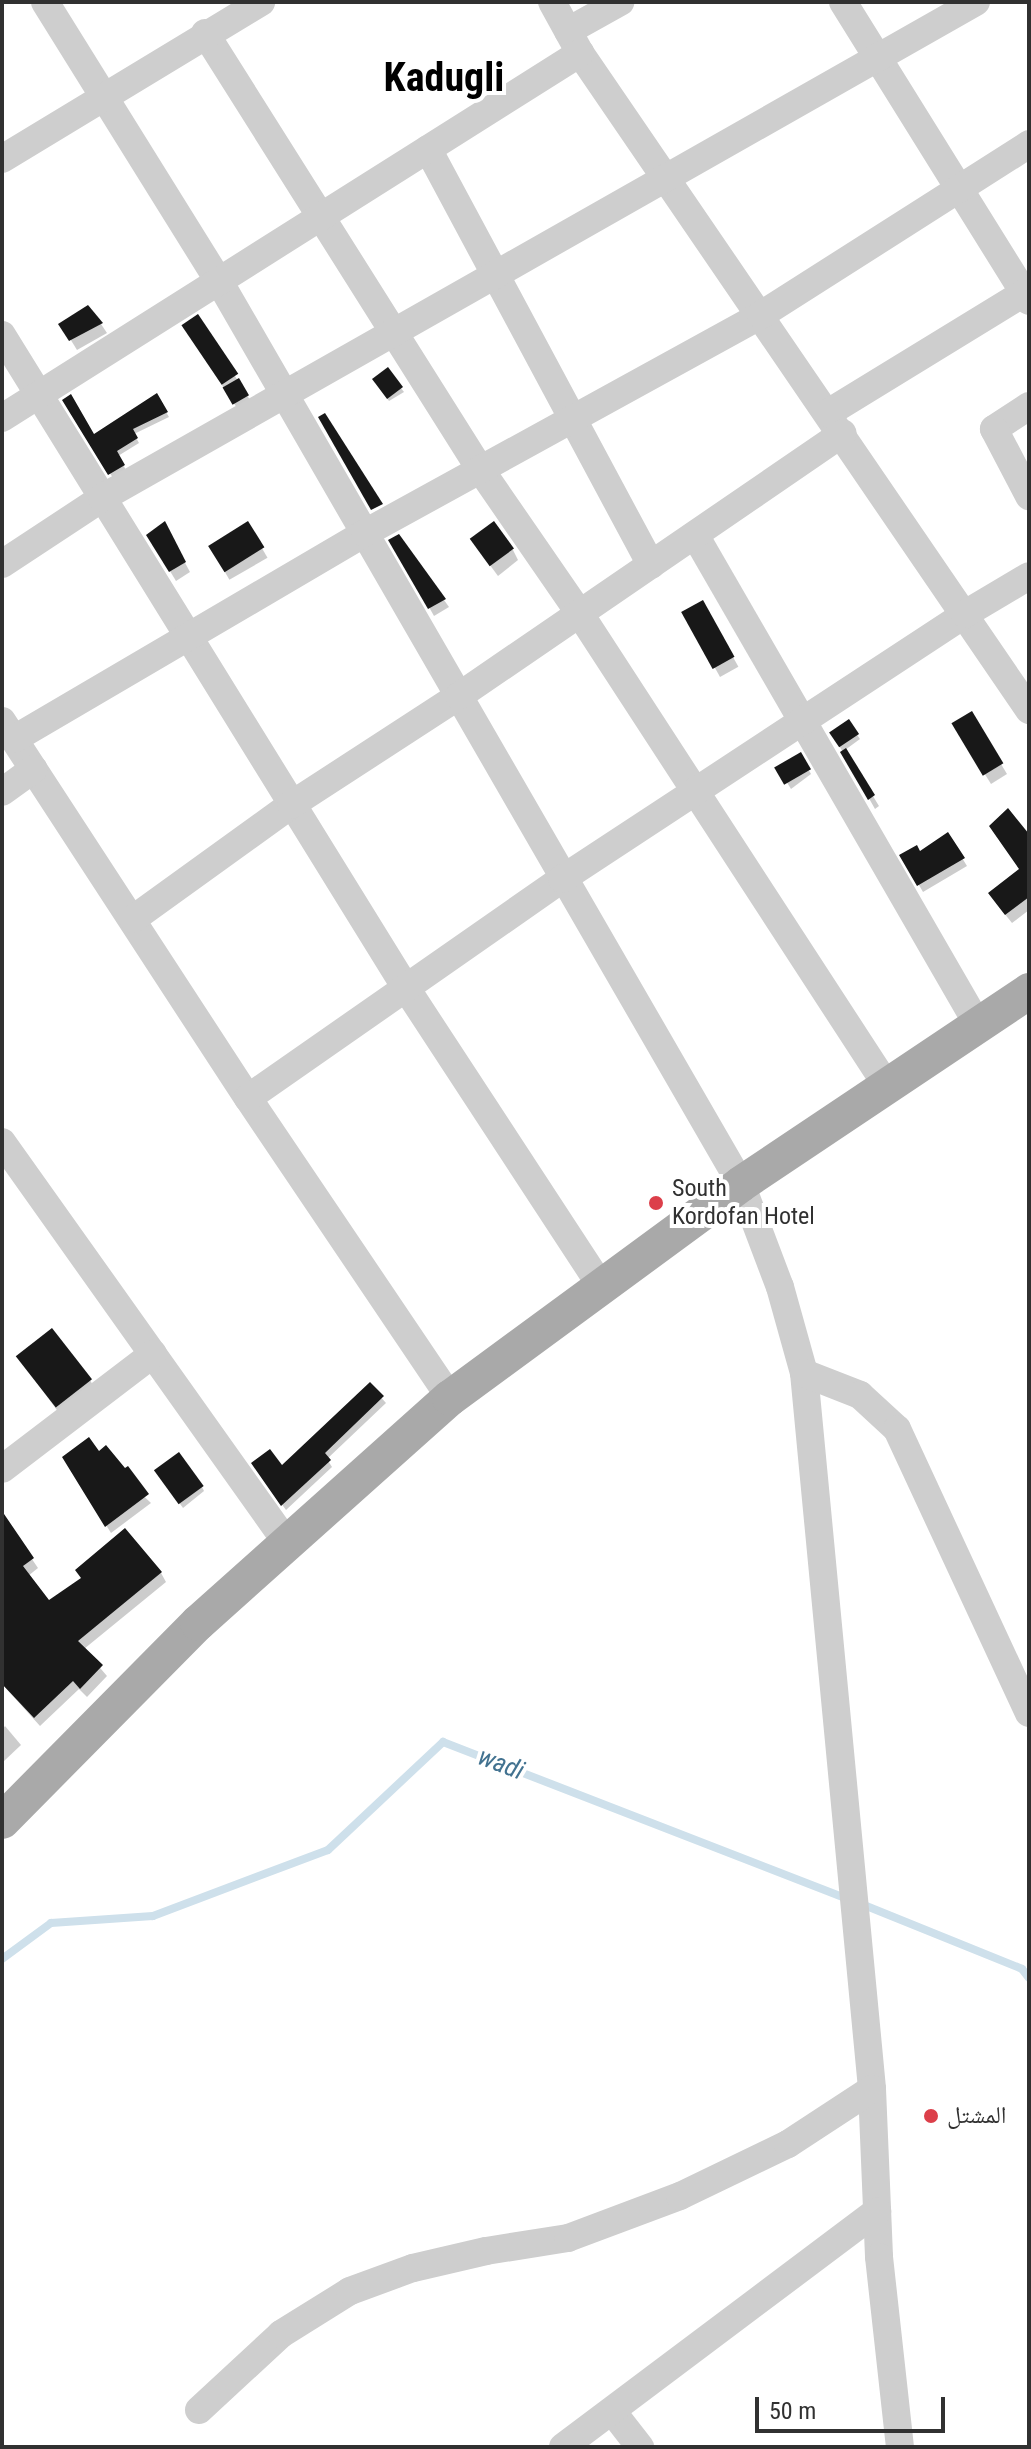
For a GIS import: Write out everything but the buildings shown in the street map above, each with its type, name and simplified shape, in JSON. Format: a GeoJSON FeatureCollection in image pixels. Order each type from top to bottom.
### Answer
{"type":"FeatureCollection","features":[{"type":"Feature","properties":{"kind":"main road"},"geometry":{"type":"LineString","coordinates":[[5,1811],[198,1623],[450,1398],[741,1184],[1029,991]]}},
{"type":"Feature","properties":{"kind":"street"},"geometry":{"type":"LineString","coordinates":[[45,2],[219,281],[741,1184],[780,1287],[804,1373],[872,2089],[877,2211],[900,2447]]}},
{"type":"Feature","properties":{"kind":"street"},"geometry":{"type":"LineString","coordinates":[[2,159],[205,33],[261,2]]}},
{"type":"Feature","properties":{"kind":"street"},"geometry":{"type":"LineString","coordinates":[[552,2],[574,42],[1029,710]]}},
{"type":"Feature","properties":{"kind":"street"},"geometry":{"type":"LineString","coordinates":[[2,418],[428,149],[574,42],[620,2]]}},
{"type":"Feature","properties":{"kind":"street"},"geometry":{"type":"LineString","coordinates":[[133,919],[291,805],[459,696],[695,535],[835,423],[1027,294],[843,2]]}},
{"type":"Feature","properties":{"kind":"street"},"geometry":{"type":"LineString","coordinates":[[2,564],[102,498],[976,2]]}},
{"type":"Feature","properties":{"kind":"street"},"geometry":{"type":"LineString","coordinates":[[205,33],[397,332],[480,469],[580,614],[887,1086]]}},
{"type":"Feature","properties":{"kind":"street"},"geometry":{"type":"LineString","coordinates":[[450,1398],[248,1098],[8,730],[188,637],[365,533],[761,315],[1029,144]]}},
{"type":"Feature","properties":{"kind":"street"},"geometry":{"type":"LineString","coordinates":[[428,149],[651,565]]}},
{"type":"Feature","properties":{"kind":"street"},"geometry":{"type":"LineString","coordinates":[[2,335],[406,988],[602,1287]]}},
{"type":"Feature","properties":{"kind":"street"},"geometry":{"type":"LineString","coordinates":[[1029,406],[994,429],[1029,496]]}},
{"type":"Feature","properties":{"kind":"street"},"geometry":{"type":"LineString","coordinates":[[695,535],[978,1025]]}},
{"type":"Feature","properties":{"kind":"street"},"geometry":{"type":"LineString","coordinates":[[248,1098],[562,879],[965,614],[1029,576]]}},
{"type":"Feature","properties":{"kind":"street"},"geometry":{"type":"LineString","coordinates":[[2,792],[34,769]]}},
{"type":"Feature","properties":{"kind":"street"},"geometry":{"type":"LineString","coordinates":[[2,1142],[287,1543]]}},
{"type":"Feature","properties":{"kind":"street"},"geometry":{"type":"LineString","coordinates":[[2,1469],[153,1354]]}},
{"type":"Feature","properties":{"kind":"street"},"geometry":{"type":"LineString","coordinates":[[804,1373],[860,1395],[897,1429],[1029,1713]]}},
{"type":"Feature","properties":{"kind":"street"},"geometry":{"type":"LineString","coordinates":[[199,2410],[281,2334],[350,2291],[457,2258],[568,2238],[680,2196],[788,2144],[872,2089]]}},
{"type":"Feature","properties":{"kind":"street"},"geometry":{"type":"LineString","coordinates":[[563,2447],[877,2211]]}},
{"type":"Feature","properties":{"kind":"street"},"geometry":{"type":"LineString","coordinates":[[612,2411],[640,2447]]}},
{"type":"Feature","properties":{"kind":"waterway","name":"wadi"},"geometry":{"type":"LineString","coordinates":[[2,1959],[51,1923],[153,1916],[328,1850],[443,1742],[846,1898]]}},
{"type":"Feature","properties":{"kind":"waterway","name":"wadi"},"geometry":{"type":"LineString","coordinates":[[859,1903],[1022,1969],[1029,1978]]}},
{"type":"Feature","properties":{"kind":"place","name":"South Kordofan Hotel"},"geometry":{"type":"Point","coordinates":[656,1203]}},
{"type":"Feature","properties":{"kind":"place","name":"المشتل"},"geometry":{"type":"Point","coordinates":[931,2116]}},
{"type":"Feature","properties":{"kind":"district","name":"Kadugli"},"geometry":{"type":"Point","coordinates":[444,78]}}]}
